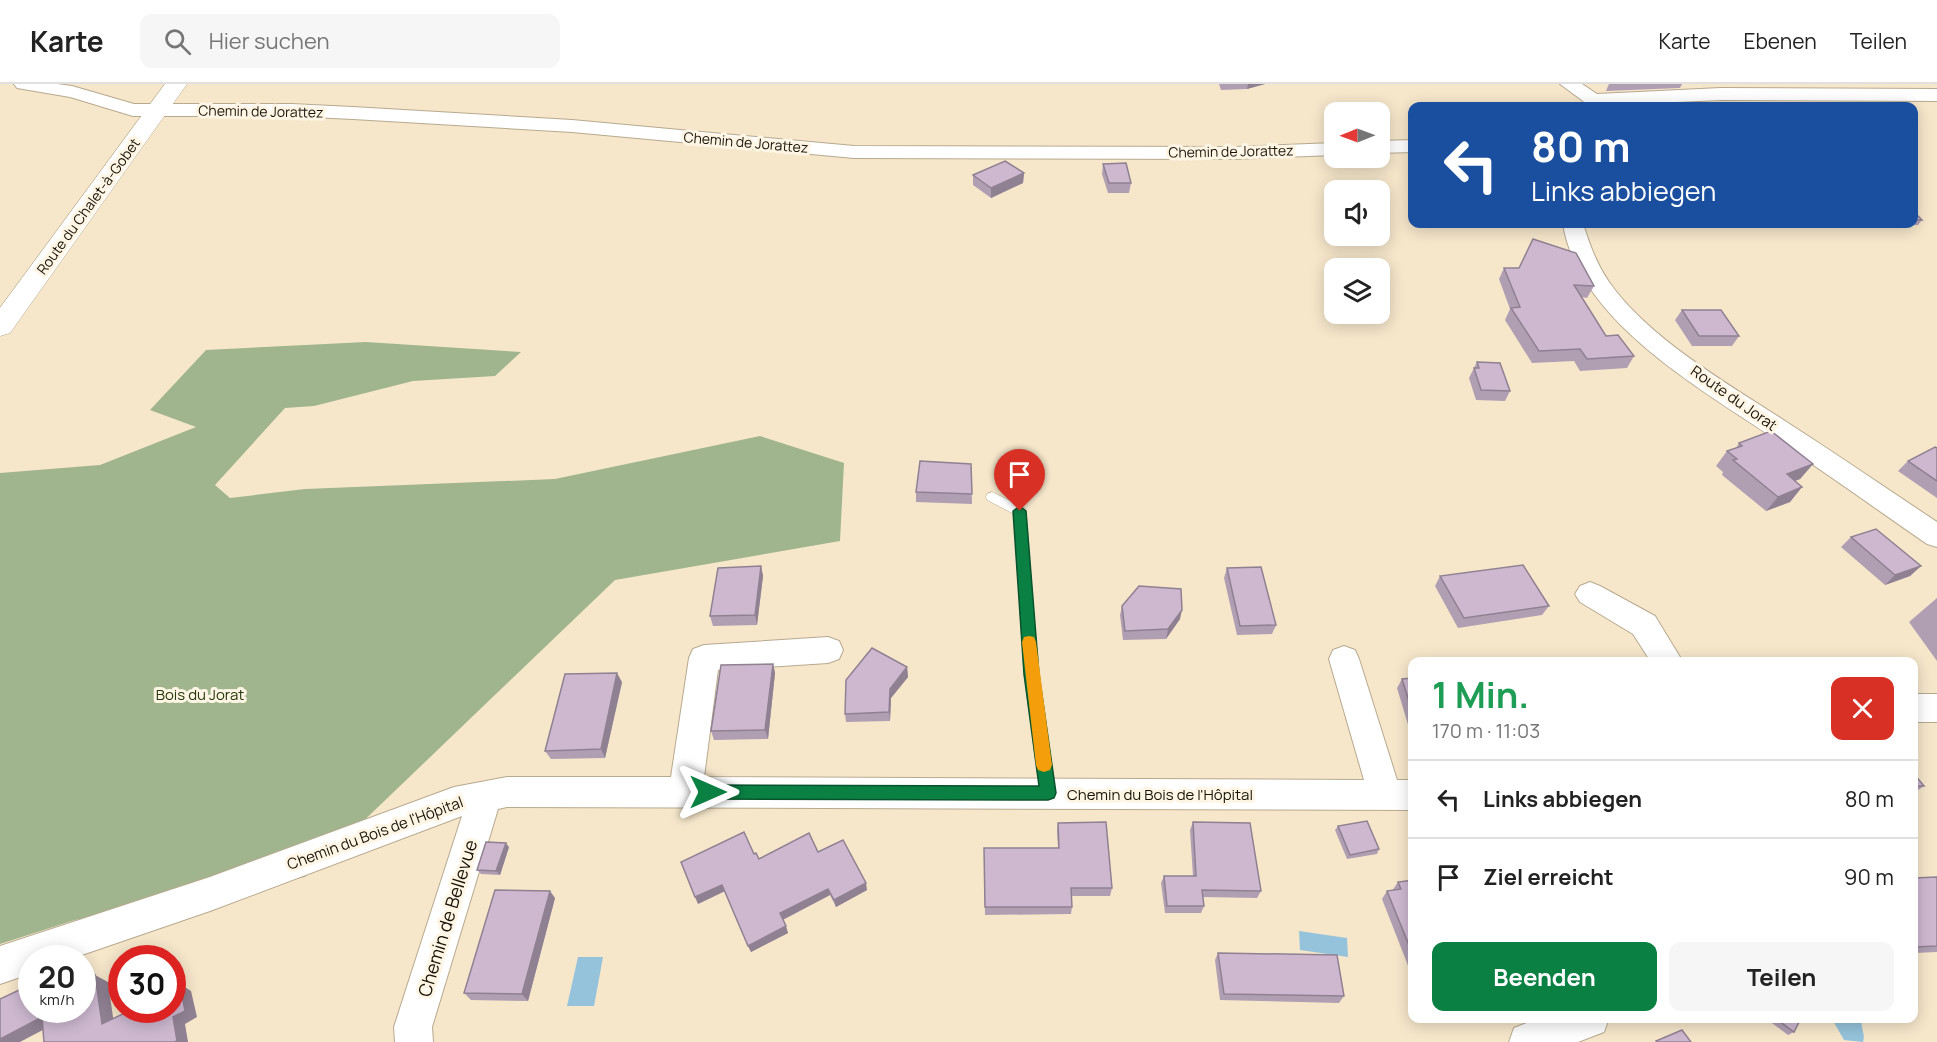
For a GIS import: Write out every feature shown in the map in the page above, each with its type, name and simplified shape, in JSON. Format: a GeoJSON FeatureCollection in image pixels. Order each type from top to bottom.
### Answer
{"type":"FeatureCollection","features":[{"type":"Feature","properties":{"kind":"main road","name":"Route du Chalet-à-Gobet"},"geometry":{"type":"LineString","coordinates":[[0,327],[176,84]]}},
{"type":"Feature","properties":{"kind":"street","name":"Chemin de Jorattez"},"geometry":{"type":"LineString","coordinates":[[23,84],[72,92],[126,109],[291,110],[560,126],[854,152],[1234,153],[1324,149]]}},
{"type":"Feature","properties":{"kind":"street"},"geometry":{"type":"LineString","coordinates":[[1569,84],[1593,102]]}},
{"type":"Feature","properties":{"kind":"street"},"geometry":{"type":"LineString","coordinates":[[1608,102],[1721,94],[1937,95]]}},
{"type":"Feature","properties":{"kind":"street"},"geometry":{"type":"LineString","coordinates":[[1390,147],[1408,146]]}},
{"type":"Feature","properties":{"kind":"street","name":"Route du Jorat"},"geometry":{"type":"LineString","coordinates":[[1574,228],[1575,240],[1588,268],[1611,299],[1642,331],[1720,389],[1937,536]]}},
{"type":"Feature","properties":{"kind":"street"},"geometry":{"type":"LineString","coordinates":[[1590,594],[1644,625],[1665,657]]}},
{"type":"Feature","properties":{"kind":"street"},"geometry":{"type":"LineString","coordinates":[[685,792],[704,658],[828,650]]}},
{"type":"Feature","properties":{"kind":"street"},"geometry":{"type":"LineString","coordinates":[[1344,659],[1399,795]]}},
{"type":"Feature","properties":{"kind":"street"},"geometry":{"type":"LineString","coordinates":[[1918,708],[1937,708]]}},
{"type":"Feature","properties":{"kind":"street","name":"Chemin du Bois de l'Hôpital"},"geometry":{"type":"LineString","coordinates":[[0,965],[210,894],[454,802],[507,792],[1399,795]]}},
{"type":"Feature","properties":{"kind":"street","name":"Chemin de Bellevue"},"geometry":{"type":"LineString","coordinates":[[414,1042],[413,1027],[485,795]]}},
{"type":"Feature","properties":{"kind":"street"},"geometry":{"type":"LineString","coordinates":[[1527,1042],[1577,1023]]}},
{"type":"Feature","properties":{"kind":"lane"},"geometry":{"type":"LineString","coordinates":[[992,497],[1020,511],[1031,674],[1048,793]]}},
{"type":"Feature","properties":{"kind":"green space","name":"Bois du Jorat"},"geometry":{"type":"Polygon","coordinates":[[[366,342],[521,352],[495,376],[413,381],[314,406],[285,408],[215,485],[230,498],[305,489],[555,479],[760,436],[844,463],[840,541],[615,580],[305,877],[75,920],[0,944],[0,473],[100,465],[196,427],[150,410],[206,350],[366,342]]]}},
{"type":"Feature","properties":{"kind":"water"},"geometry":{"type":"Polygon","coordinates":[[[1299,931],[1347,938],[1348,957],[1300,950],[1299,931]]]}},
{"type":"Feature","properties":{"kind":"water"},"geometry":{"type":"Polygon","coordinates":[[[578,957],[603,957],[594,1006],[567,1006],[578,957]]]}},
{"type":"Feature","properties":{"kind":"water"},"geometry":{"type":"Polygon","coordinates":[[[1834,1023],[1862,1023],[1863,1042],[1844,1040],[1834,1023]]]}},
{"type":"Feature","properties":{"kind":"building"},"geometry":{"type":"Polygon","coordinates":[[[1005,161],[1024,173],[991,188],[973,175],[1005,161]]]}},
{"type":"Feature","properties":{"kind":"building"},"geometry":{"type":"Polygon","coordinates":[[[1126,163],[1131,183],[1109,183],[1103,164],[1126,163]]]}},
{"type":"Feature","properties":{"kind":"building"},"geometry":{"type":"Polygon","coordinates":[[[1533,239],[1576,253],[1594,286],[1574,285],[1606,336],[1618,335],[1634,356],[1587,359],[1580,349],[1539,351],[1511,308],[1520,307],[1504,268],[1519,268],[1533,239]]]}},
{"type":"Feature","properties":{"kind":"building"},"geometry":{"type":"Polygon","coordinates":[[[1682,310],[1721,310],[1739,336],[1699,336],[1682,310]]]}},
{"type":"Feature","properties":{"kind":"building"},"geometry":{"type":"Polygon","coordinates":[[[1477,362],[1500,363],[1510,391],[1481,390],[1474,368],[1479,368],[1477,362]]]}},
{"type":"Feature","properties":{"kind":"building"},"geometry":{"type":"Polygon","coordinates":[[[1771,431],[1813,464],[1787,474],[1802,487],[1778,497],[1733,460],[1737,459],[1727,451],[1742,446],[1739,443],[1771,431]]]}},
{"type":"Feature","properties":{"kind":"building"},"geometry":{"type":"Polygon","coordinates":[[[1937,448],[1937,481],[1908,461],[1937,448]]]}},
{"type":"Feature","properties":{"kind":"building"},"geometry":{"type":"Polygon","coordinates":[[[920,461],[971,464],[972,494],[916,492],[920,461]]]}},
{"type":"Feature","properties":{"kind":"building"},"geometry":{"type":"Polygon","coordinates":[[[1876,529],[1921,566],[1895,575],[1851,537],[1876,529]]]}},
{"type":"Feature","properties":{"kind":"building"},"geometry":{"type":"Polygon","coordinates":[[[1523,565],[1549,606],[1464,618],[1440,576],[1523,565]]]}},
{"type":"Feature","properties":{"kind":"building"},"geometry":{"type":"Polygon","coordinates":[[[761,566],[755,615],[710,616],[718,568],[761,566]]]}},
{"type":"Feature","properties":{"kind":"building"},"geometry":{"type":"Polygon","coordinates":[[[1261,567],[1276,625],[1240,626],[1227,568],[1261,567]]]}},
{"type":"Feature","properties":{"kind":"building"},"geometry":{"type":"Polygon","coordinates":[[[1139,586],[1181,589],[1182,610],[1168,629],[1125,631],[1122,606],[1139,586]]]}},
{"type":"Feature","properties":{"kind":"building"},"geometry":{"type":"Polygon","coordinates":[[[872,648],[907,667],[890,689],[889,712],[845,714],[846,680],[872,648]]]}},
{"type":"Feature","properties":{"kind":"building"},"geometry":{"type":"Polygon","coordinates":[[[773,664],[765,730],[711,731],[721,665],[773,664]]]}},
{"type":"Feature","properties":{"kind":"building"},"geometry":{"type":"Polygon","coordinates":[[[617,673],[601,749],[545,751],[565,674],[617,673]]]}},
{"type":"Feature","properties":{"kind":"building"},"geometry":{"type":"Polygon","coordinates":[[[1408,678],[1408,698],[1402,679],[1408,678]]]}},
{"type":"Feature","properties":{"kind":"building"},"geometry":{"type":"Polygon","coordinates":[[[1367,821],[1379,849],[1350,855],[1338,826],[1367,821]]]}},
{"type":"Feature","properties":{"kind":"building"},"geometry":{"type":"Polygon","coordinates":[[[1106,822],[1112,888],[1071,888],[1072,907],[985,907],[984,848],[1059,848],[1058,823],[1106,822]]]}},
{"type":"Feature","properties":{"kind":"building"},"geometry":{"type":"Polygon","coordinates":[[[1193,822],[1250,823],[1261,891],[1202,890],[1204,906],[1167,906],[1164,876],[1196,876],[1193,822]]]}},
{"type":"Feature","properties":{"kind":"building"},"geometry":{"type":"Polygon","coordinates":[[[744,832],[754,854],[756,853],[759,859],[809,833],[818,852],[843,840],[866,883],[834,900],[828,889],[780,913],[786,926],[748,946],[722,885],[695,897],[681,862],[744,832]]]}},
{"type":"Feature","properties":{"kind":"building"},"geometry":{"type":"Polygon","coordinates":[[[486,842],[506,843],[496,871],[477,870],[486,842]]]}},
{"type":"Feature","properties":{"kind":"building"},"geometry":{"type":"Polygon","coordinates":[[[1937,877],[1937,946],[1918,947],[1918,878],[1937,877]]]}},
{"type":"Feature","properties":{"kind":"building"},"geometry":{"type":"Polygon","coordinates":[[[1408,881],[1408,943],[1387,891],[1401,889],[1398,882],[1408,881]]]}},
{"type":"Feature","properties":{"kind":"building"},"geometry":{"type":"Polygon","coordinates":[[[495,890],[550,891],[522,994],[464,993],[495,890]]]}},
{"type":"Feature","properties":{"kind":"building"},"geometry":{"type":"Polygon","coordinates":[[[1218,953],[1337,955],[1344,996],[1224,994],[1218,953]]]}},
{"type":"Feature","properties":{"kind":"building"},"geometry":{"type":"Polygon","coordinates":[[[96,982],[102,1024],[108,1021],[108,1023],[174,1023],[177,1041],[174,1042],[44,1042],[42,1023],[96,1023],[96,982]]]}},
{"type":"Feature","properties":{"kind":"building"},"geometry":{"type":"Polygon","coordinates":[[[18,991],[18,1023],[31,1023],[0,1039],[0,999],[18,991]]]}},
{"type":"Feature","properties":{"kind":"building"},"geometry":{"type":"Polygon","coordinates":[[[1782,1023],[1798,1023],[1794,1032],[1782,1023]]]}},
{"type":"Feature","properties":{"kind":"building"},"geometry":{"type":"Polygon","coordinates":[[[1682,1030],[1691,1042],[1656,1041],[1682,1030]]]}},
{"type":"Feature","properties":{"kind":"slow traffic"},"geometry":{"type":"LineString","coordinates":[[1029,642],[1031,674],[1044,765]]}},
{"type":"Feature","properties":{"kind":"route"},"geometry":{"type":"LineString","coordinates":[[708,792],[1048,793],[1031,674],[1020,511]]}}]}
